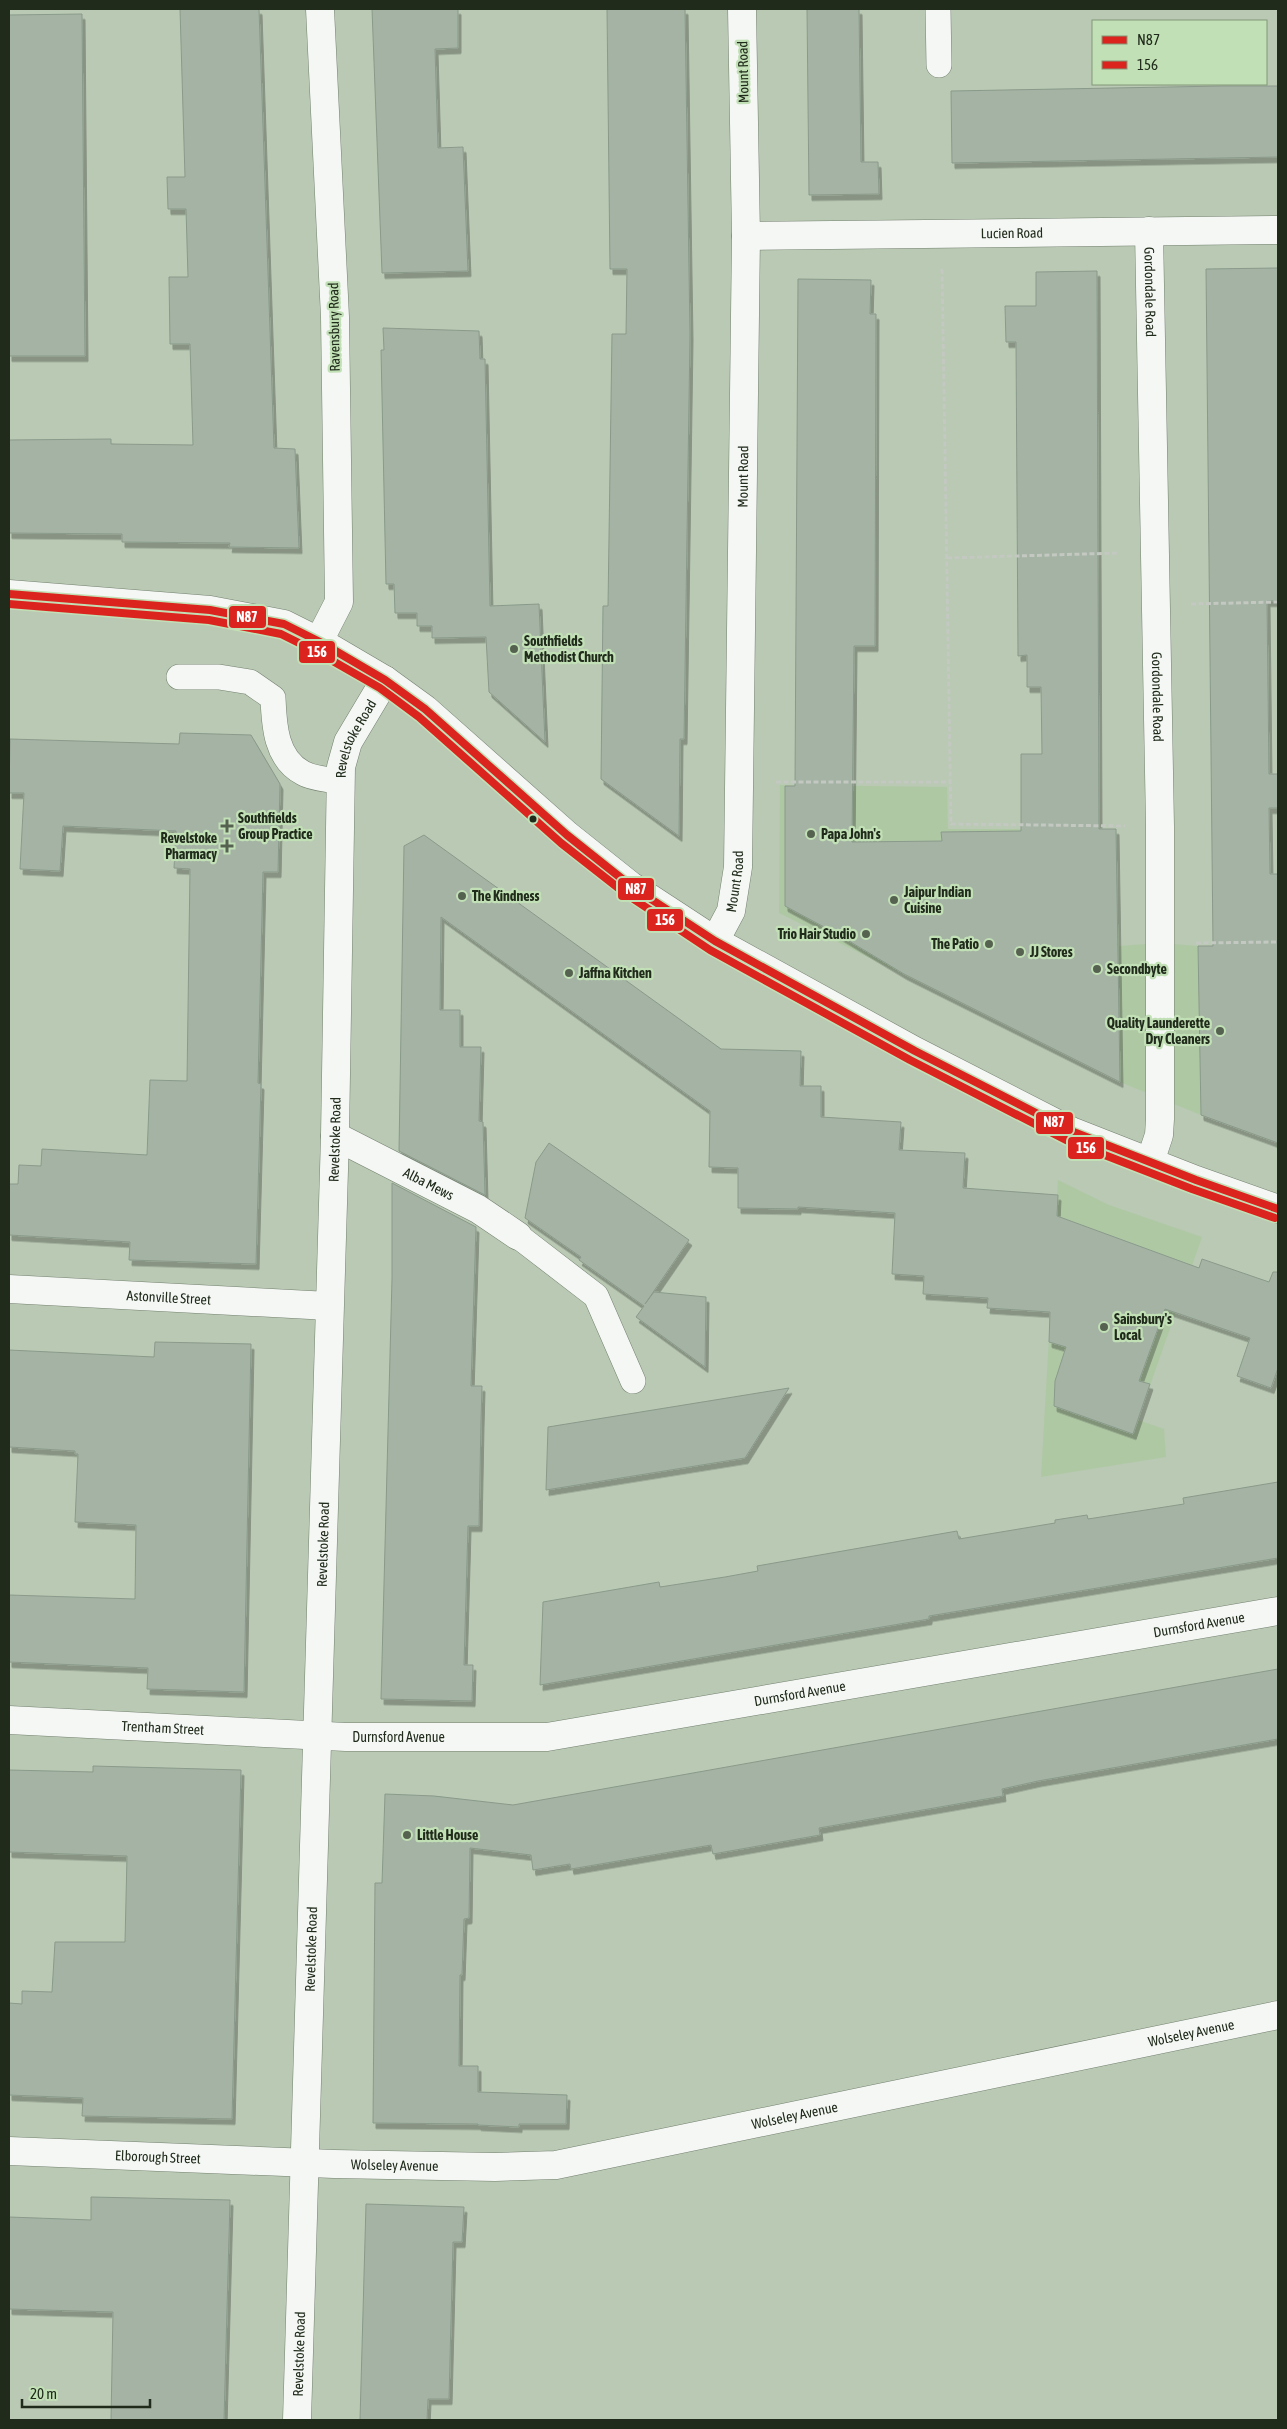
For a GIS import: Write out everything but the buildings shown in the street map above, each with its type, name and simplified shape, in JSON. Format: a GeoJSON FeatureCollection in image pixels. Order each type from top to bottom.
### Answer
{"type":"FeatureCollection","features":[{"type":"Feature","properties":{"kind":"street","name":"Ravensbury Road"},"geometry":{"type":"LineString","coordinates":[[319,641],[339,602],[335,317],[320,9]]}},
{"type":"Feature","properties":{"kind":"street","name":"Mount Road"},"geometry":{"type":"LineString","coordinates":[[715,941],[731,911],[738,867],[746,236],[742,9]]}},
{"type":"Feature","properties":{"kind":"street","name":"Lucien Road"},"geometry":{"type":"LineString","coordinates":[[746,236],[1278,230]]}},
{"type":"Feature","properties":{"kind":"street","name":"Gordondale Road"},"geometry":{"type":"LineString","coordinates":[[1149,231],[1160,826],[1160,1119],[1159,1135],[1150,1162]]}},
{"type":"Feature","properties":{"kind":"street"},"geometry":{"type":"LineString","coordinates":[[9,594],[210,610],[284,624],[319,641],[385,680],[425,709],[567,835],[624,881],[715,941],[974,1082],[1071,1131],[1278,1209]]}},
{"type":"Feature","properties":{"kind":"street","name":"Revelstoke Road"},"geometry":{"type":"LineString","coordinates":[[297,2420],[335,1136],[341,767],[348,742],[385,680]]}},
{"type":"Feature","properties":{"kind":"street","name":"Alba Mews"},"geometry":{"type":"LineString","coordinates":[[335,1136],[478,1209],[518,1236]]}},
{"type":"Feature","properties":{"kind":"street","name":"Astonville Street"},"geometry":{"type":"LineString","coordinates":[[9,1289],[329,1306]]}},
{"type":"Feature","properties":{"kind":"street","name":"Durnsford Avenue"},"geometry":{"type":"LineString","coordinates":[[317,1735],[547,1737],[1278,1611]]}},
{"type":"Feature","properties":{"kind":"street","name":"Trentham Street"},"geometry":{"type":"LineString","coordinates":[[9,1720],[317,1735]]}},
{"type":"Feature","properties":{"kind":"street","name":"Wolseley Avenue"},"geometry":{"type":"LineString","coordinates":[[305,2163],[495,2167],[556,2165],[1278,2015]]}},
{"type":"Feature","properties":{"kind":"street","name":"Elborough Street"},"geometry":{"type":"LineString","coordinates":[[9,2152],[305,2163]]}},
{"type":"Feature","properties":{"kind":"lane"},"geometry":{"type":"LineString","coordinates":[[938,9],[939,65]]}},
{"type":"Feature","properties":{"kind":"lane"},"geometry":{"type":"LineString","coordinates":[[180,677],[220,678],[250,682],[273,698],[274,731],[288,764],[304,774],[341,782]]}},
{"type":"Feature","properties":{"kind":"lane"},"geometry":{"type":"LineString","coordinates":[[518,1236],[596,1296],[633,1382]]}},
{"type":"Feature","properties":{"kind":"path"},"geometry":{"type":"LineString","coordinates":[[942,233],[951,824],[1160,826]]}},
{"type":"Feature","properties":{"kind":"path"},"geometry":{"type":"LineString","coordinates":[[947,558],[1155,552]]}},
{"type":"Feature","properties":{"kind":"path"},"geometry":{"type":"LineString","coordinates":[[1156,605],[1278,602]]}},
{"type":"Feature","properties":{"kind":"path"},"geometry":{"type":"LineString","coordinates":[[738,782],[950,782]]}},
{"type":"Feature","properties":{"kind":"path"},"geometry":{"type":"LineString","coordinates":[[1160,943],[1278,942]]}},
{"type":"Feature","properties":{"kind":"shaded area"},"geometry":{"type":"Polygon","coordinates":[[[780,785],[947,787],[948,829],[1116,829],[1119,946],[1160,943],[1198,946],[1278,945],[1278,1159],[1276,1142],[1201,1115],[1120,1082],[779,913],[780,785]]]}},
{"type":"Feature","properties":{"kind":"shaded area","name":"Sainsbury's Local"},"geometry":{"type":"Polygon","coordinates":[[[1058,1180],[1109,1205],[1202,1237],[1138,1420],[1164,1429],[1166,1457],[1041,1477],[1058,1180]]]}},
{"type":"Feature","properties":{"kind":"transit line","name":"N87"},"geometry":{"type":"LineString","coordinates":[[9,594],[210,610],[284,624],[322,643],[385,680],[425,709],[567,835],[631,886],[715,941],[915,1051],[1071,1131],[1196,1180],[1278,1209]]}},
{"type":"Feature","properties":{"kind":"transit line","name":"156"},"geometry":{"type":"LineString","coordinates":[[9,604],[209,620],[281,634],[380,688],[419,717],[561,843],[626,894],[710,950],[910,1060],[1066,1140],[1192,1189],[1275,1218]]}},
{"type":"Feature","properties":{"kind":"place","name":"Southfields Methodist Church"},"geometry":{"type":"Point","coordinates":[514,649]}},
{"type":"Feature","properties":{"kind":"place","name":"Southfields Group Practice"},"geometry":{"type":"Point","coordinates":[227,826]}},
{"type":"Feature","properties":{"kind":"place","name":"Papa John's"},"geometry":{"type":"Point","coordinates":[811,834]}},
{"type":"Feature","properties":{"kind":"place","name":"Revelstoke Pharmacy"},"geometry":{"type":"Point","coordinates":[227,846]}},
{"type":"Feature","properties":{"kind":"place","name":"The Kindness"},"geometry":{"type":"Point","coordinates":[462,896]}},
{"type":"Feature","properties":{"kind":"place","name":"Jaipur Indian Cuisine"},"geometry":{"type":"Point","coordinates":[894,900]}},
{"type":"Feature","properties":{"kind":"place","name":"Trio Hair Studio"},"geometry":{"type":"Point","coordinates":[866,934]}},
{"type":"Feature","properties":{"kind":"place","name":"The Patio"},"geometry":{"type":"Point","coordinates":[989,944]}},
{"type":"Feature","properties":{"kind":"place","name":"JJ Stores"},"geometry":{"type":"Point","coordinates":[1020,952]}},
{"type":"Feature","properties":{"kind":"place","name":"Secondbyte"},"geometry":{"type":"Point","coordinates":[1097,969]}},
{"type":"Feature","properties":{"kind":"place","name":"Jaffna Kitchen"},"geometry":{"type":"Point","coordinates":[569,973]}},
{"type":"Feature","properties":{"kind":"place","name":"Quality Launderette Dry Cleaners"},"geometry":{"type":"Point","coordinates":[1220,1031]}},
{"type":"Feature","properties":{"kind":"place","name":"Sainsbury's Local"},"geometry":{"type":"Point","coordinates":[1104,1327]}},
{"type":"Feature","properties":{"kind":"place","name":"Little House"},"geometry":{"type":"Point","coordinates":[407,1835]}}]}
